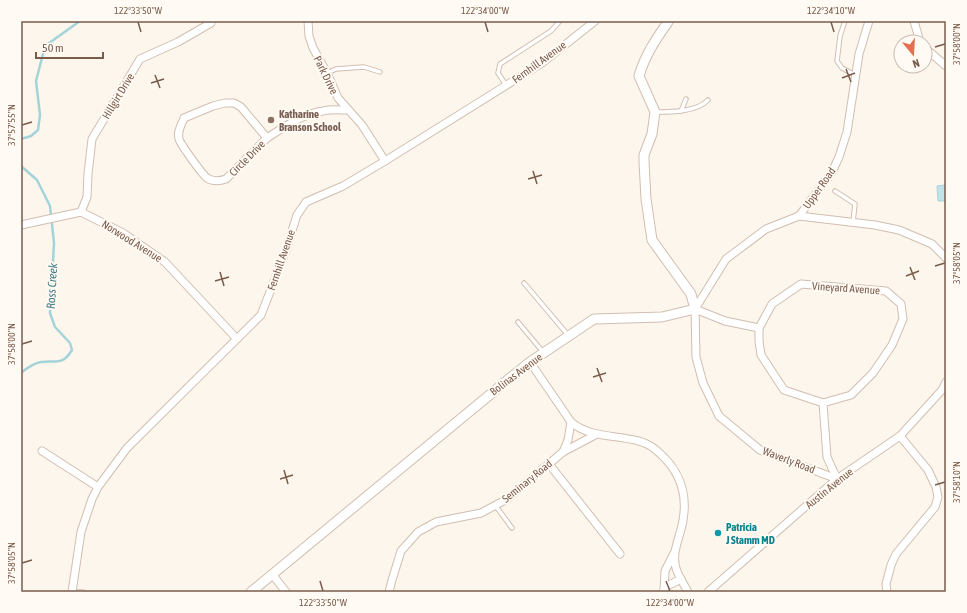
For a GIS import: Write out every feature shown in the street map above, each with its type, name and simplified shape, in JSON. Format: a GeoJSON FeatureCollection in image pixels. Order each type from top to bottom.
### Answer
{"type":"FeatureCollection","features":[{"type":"Feature","properties":{"kind":"street","name":"Park Drive"},"geometry":{"type":"LineString","coordinates":[[308,21],[309,36],[313,48],[338,98],[362,125],[385,161]]}},
{"type":"Feature","properties":{"kind":"street","name":"Fernhill Avenue"},"geometry":{"type":"LineString","coordinates":[[72,592],[81,532],[92,499],[98,487],[127,448],[261,314],[297,215],[306,202],[343,186],[542,63],[595,21]]}},
{"type":"Feature","properties":{"kind":"street"},"geometry":{"type":"LineString","coordinates":[[667,21],[652,45],[642,65],[639,76],[655,112],[652,134],[644,155],[646,199],[652,240],[691,294],[695,309]]}},
{"type":"Feature","properties":{"kind":"street","name":"Upper Road"},"geometry":{"type":"LineString","coordinates":[[799,216],[832,172],[839,157],[847,132],[859,54],[869,21]]}},
{"type":"Feature","properties":{"kind":"street"},"geometry":{"type":"LineString","coordinates":[[914,21],[918,34]]}},
{"type":"Feature","properties":{"kind":"street","name":"Hillgirt Drive"},"geometry":{"type":"LineString","coordinates":[[82,212],[87,197],[92,139],[140,59],[178,42],[211,23]]}},
{"type":"Feature","properties":{"kind":"street"},"geometry":{"type":"LineString","coordinates":[[933,55],[946,66]]}},
{"type":"Feature","properties":{"kind":"street","name":"Circle Drive"},"geometry":{"type":"LineString","coordinates":[[267,138],[241,106],[234,103],[213,106],[184,118],[178,131],[179,141],[186,151],[208,178],[218,181],[226,179],[267,138],[290,123],[309,114],[324,110],[348,110]]}},
{"type":"Feature","properties":{"kind":"street"},"geometry":{"type":"LineString","coordinates":[[21,226],[63,215],[82,212]]}},
{"type":"Feature","properties":{"kind":"street","name":"Norwood Avenue"},"geometry":{"type":"LineString","coordinates":[[82,212],[124,234],[165,262],[237,339]]}},
{"type":"Feature","properties":{"kind":"street"},"geometry":{"type":"LineString","coordinates":[[695,309],[726,259],[766,229],[799,216],[853,222],[899,230],[932,244],[946,258]]}},
{"type":"Feature","properties":{"kind":"street","name":"Vineyard Avenue"},"geometry":{"type":"LineString","coordinates":[[759,328],[772,304],[801,284],[886,291],[902,304],[903,319],[892,345],[873,373],[851,395],[823,403]]}},
{"type":"Feature","properties":{"kind":"street"},"geometry":{"type":"LineString","coordinates":[[695,309],[725,321],[759,328],[761,355],[784,390],[823,403],[827,457],[837,479]]}},
{"type":"Feature","properties":{"kind":"street","name":"Bolinas Avenue"},"geometry":{"type":"LineString","coordinates":[[251,592],[497,388],[530,362],[594,319],[662,317],[695,309]]}},
{"type":"Feature","properties":{"kind":"street","name":"Waverly Road"},"geometry":{"type":"LineString","coordinates":[[695,309],[696,357],[703,383],[720,416],[760,450],[837,479]]}},
{"type":"Feature","properties":{"kind":"street"},"geometry":{"type":"LineString","coordinates":[[530,362],[571,422],[582,430],[634,440],[656,449],[680,479],[684,499],[683,520],[674,553],[665,572],[664,590]]}},
{"type":"Feature","properties":{"kind":"street","name":"Austin Avenue"},"geometry":{"type":"LineString","coordinates":[[708,592],[837,479],[900,436],[944,392],[946,382]]}},
{"type":"Feature","properties":{"kind":"street","name":"Seminary Road"},"geometry":{"type":"LineString","coordinates":[[563,452],[568,440],[571,422]]}},
{"type":"Feature","properties":{"kind":"street","name":"Seminary Road"},"geometry":{"type":"LineString","coordinates":[[389,592],[401,551],[418,532],[436,522],[481,513],[507,499],[563,452],[597,434]]}},
{"type":"Feature","properties":{"kind":"street"},"geometry":{"type":"LineString","coordinates":[[887,592],[886,584],[896,554],[935,507],[938,497],[936,487],[928,470],[900,436]]}},
{"type":"Feature","properties":{"kind":"street"},"geometry":{"type":"LineString","coordinates":[[42,451],[98,487]]}},
{"type":"Feature","properties":{"kind":"street"},"geometry":{"type":"LineString","coordinates":[[549,464],[620,554]]}},
{"type":"Feature","properties":{"kind":"street"},"geometry":{"type":"LineString","coordinates":[[674,553],[675,567],[688,592]]}},
{"type":"Feature","properties":{"kind":"street"},"geometry":{"type":"LineString","coordinates":[[272,574],[286,592]]}},
{"type":"Feature","properties":{"kind":"street"},"geometry":{"type":"LineString","coordinates":[[664,590],[667,586],[681,579]]}},
{"type":"Feature","properties":{"kind":"lane"},"geometry":{"type":"LineString","coordinates":[[506,85],[498,72],[500,64],[551,31],[560,21]]}},
{"type":"Feature","properties":{"kind":"lane"},"geometry":{"type":"LineString","coordinates":[[845,21],[840,36],[837,61],[842,68],[855,75]]}},
{"type":"Feature","properties":{"kind":"lane"},"geometry":{"type":"LineString","coordinates":[[327,74],[336,70],[364,67],[380,72]]}},
{"type":"Feature","properties":{"kind":"lane"},"geometry":{"type":"LineString","coordinates":[[681,111],[686,99]]}},
{"type":"Feature","properties":{"kind":"lane"},"geometry":{"type":"LineString","coordinates":[[655,112],[681,111],[694,108],[708,100]]}},
{"type":"Feature","properties":{"kind":"lane"},"geometry":{"type":"LineString","coordinates":[[835,191],[855,204],[853,222]]}},
{"type":"Feature","properties":{"kind":"lane"},"geometry":{"type":"LineString","coordinates":[[524,283],[569,336]]}},
{"type":"Feature","properties":{"kind":"lane"},"geometry":{"type":"LineString","coordinates":[[518,322],[544,353]]}},
{"type":"Feature","properties":{"kind":"lane"},"geometry":{"type":"LineString","coordinates":[[495,505],[512,528]]}},
{"type":"Feature","properties":{"kind":"lane"},"geometry":{"type":"LineString","coordinates":[[72,592],[83,592]]}},
{"type":"Feature","properties":{"kind":"water"},"geometry":{"type":"Polygon","coordinates":[[[945,185],[945,201],[938,201],[937,186],[945,185]]]}},
{"type":"Feature","properties":{"kind":"waterway","name":"Ross Creek"},"geometry":{"type":"LineString","coordinates":[[21,139],[31,136],[38,130],[40,115],[36,81],[45,46],[80,21]]}},
{"type":"Feature","properties":{"kind":"waterway","name":"Ross Creek"},"geometry":{"type":"LineString","coordinates":[[21,166],[37,180],[50,206],[54,243],[50,313],[55,327],[70,343],[72,350],[62,360],[38,363],[21,373]]}},
{"type":"Feature","properties":{"kind":"place","name":"Katharine Branson School"},"geometry":{"type":"Point","coordinates":[271,120]}},
{"type":"Feature","properties":{"kind":"place","name":"Patricia J Stamm MD"},"geometry":{"type":"Point","coordinates":[718,533]}}]}
